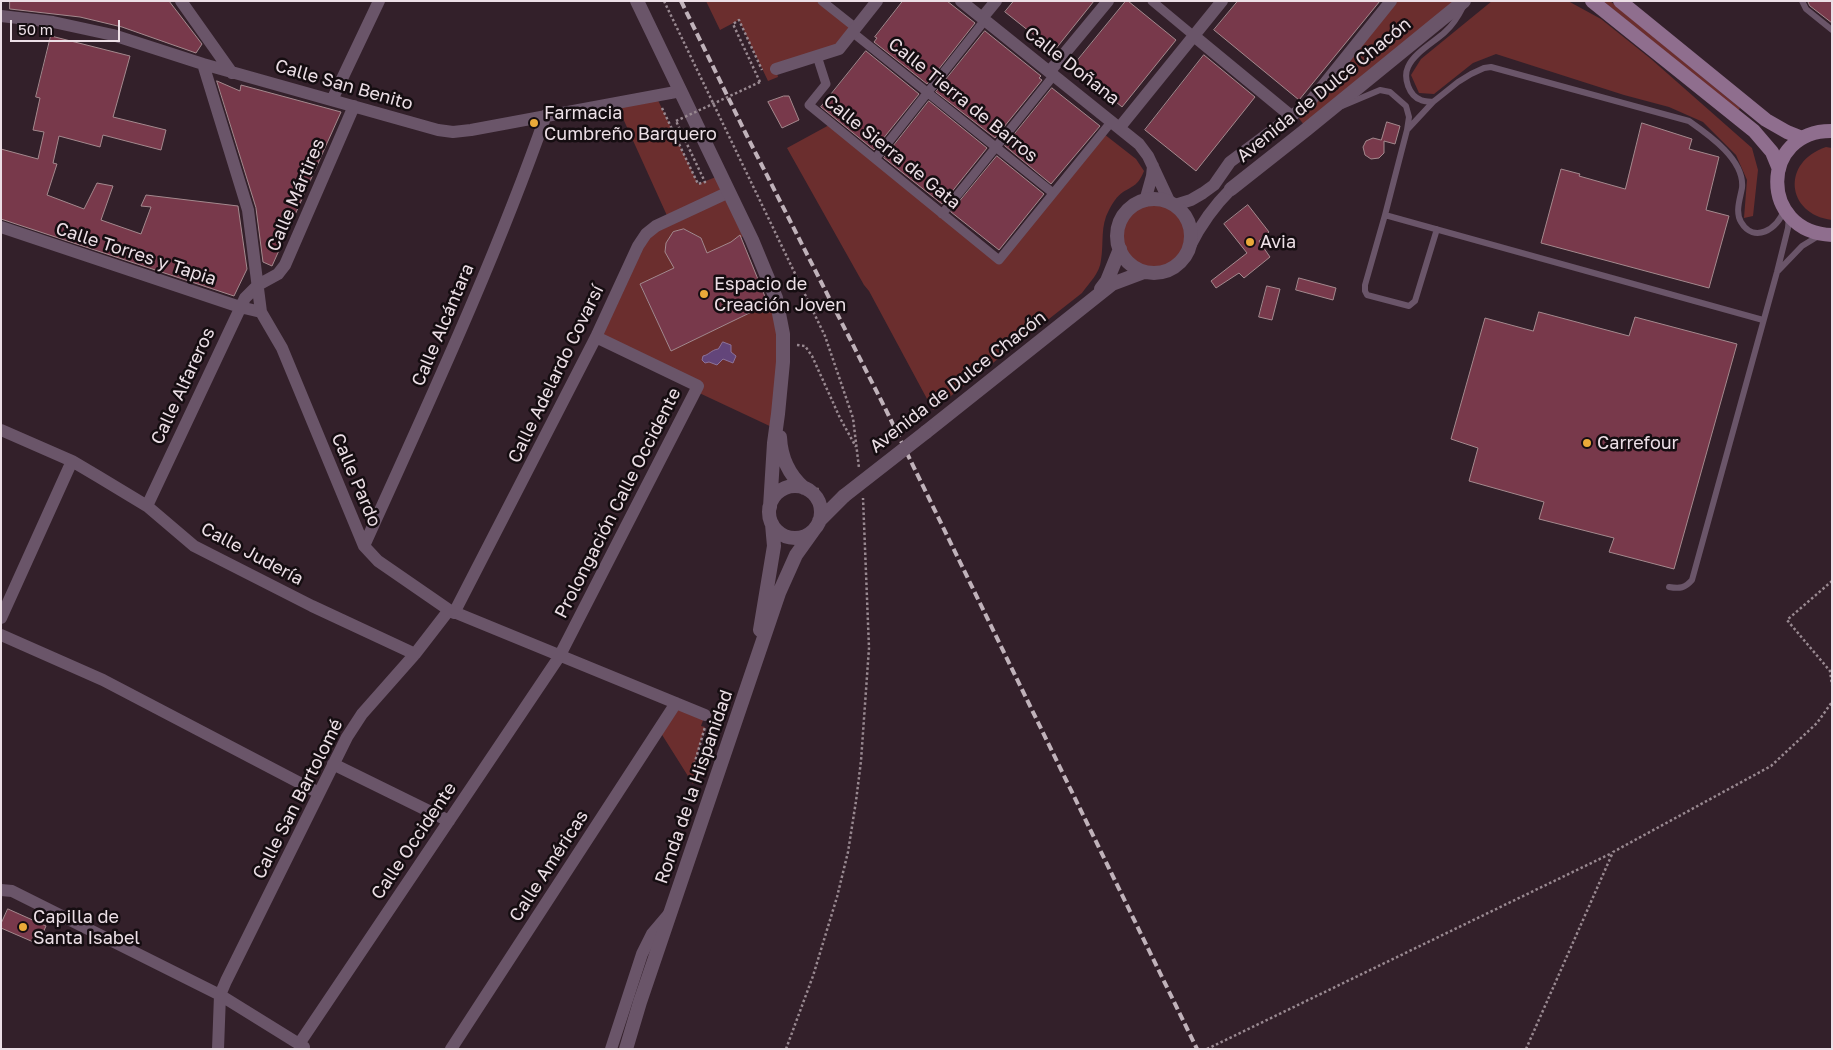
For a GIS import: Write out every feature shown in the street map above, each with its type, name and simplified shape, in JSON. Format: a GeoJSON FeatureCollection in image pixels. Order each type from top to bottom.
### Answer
{"type":"FeatureCollection","features":[{"type":"Feature","properties":{"kind":"main road"},"geometry":{"type":"LineString","coordinates":[[1592,1],[1754,131],[1772,152],[1779,169]]}},
{"type":"Feature","properties":{"kind":"main road"},"geometry":{"type":"LineString","coordinates":[[1620,1],[1766,120],[1802,138]]}},
{"type":"Feature","properties":{"kind":"main road"},"geometry":{"type":"LineString","coordinates":[[1826,235],[1808,231],[1798,225],[1787,213],[1777,190],[1779,169],[1788,151],[1802,138],[1813,133],[1832,131]]}},
{"type":"Feature","properties":{"kind":"street"},"geometry":{"type":"LineString","coordinates":[[181,1],[232,73]]}},
{"type":"Feature","properties":{"kind":"street"},"geometry":{"type":"LineString","coordinates":[[332,100],[379,1]]}},
{"type":"Feature","properties":{"kind":"street"},"geometry":{"type":"LineString","coordinates":[[637,1],[729,192],[776,298],[783,343],[769,515],[772,524],[784,536],[802,537],[810,534],[818,524],[819,506],[807,491],[794,480],[787,468],[781,449],[778,414]]}},
{"type":"Feature","properties":{"kind":"street","name":"Calle Tierra de Barros"},"geometry":{"type":"LineString","coordinates":[[822,1],[928,92],[1054,193]]}},
{"type":"Feature","properties":{"kind":"street"},"geometry":{"type":"LineString","coordinates":[[770,70],[839,49],[877,1]]}},
{"type":"Feature","properties":{"kind":"street","name":"Calle Doñana"},"geometry":{"type":"LineString","coordinates":[[961,1],[1139,144],[1148,156],[1174,206]]}},
{"type":"Feature","properties":{"kind":"street"},"geometry":{"type":"LineString","coordinates":[[875,159],[996,1]]}},
{"type":"Feature","properties":{"kind":"street"},"geometry":{"type":"LineString","coordinates":[[942,214],[1108,1]]}},
{"type":"Feature","properties":{"kind":"street"},"geometry":{"type":"LineString","coordinates":[[1152,1],[1293,115],[1307,129]]}},
{"type":"Feature","properties":{"kind":"street"},"geometry":{"type":"LineString","coordinates":[[1054,193],[1194,36],[1222,1]]}},
{"type":"Feature","properties":{"kind":"street"},"geometry":{"type":"LineString","coordinates":[[1174,206],[1203,194],[1214,185],[1230,162],[1309,103],[1391,1]]}},
{"type":"Feature","properties":{"kind":"street","name":"Avenida de Dulce Chacón"},"geometry":{"type":"LineString","coordinates":[[1174,206],[1192,208],[1211,201],[1231,189],[1465,1]]}},
{"type":"Feature","properties":{"kind":"street","name":"Calle San Benito"},"geometry":{"type":"LineString","coordinates":[[1,16],[53,22],[113,35],[232,73],[438,130],[453,132],[681,91]]}},
{"type":"Feature","properties":{"kind":"street","name":"Calle Sierra de Gata"},"geometry":{"type":"LineString","coordinates":[[817,56],[826,84],[809,105],[999,260],[1054,193]]}},
{"type":"Feature","properties":{"kind":"street","name":"Calle Pardo"},"geometry":{"type":"LineString","coordinates":[[203,64],[248,210],[261,312],[282,348],[364,546],[378,561],[451,612],[676,703],[707,722]]}},
{"type":"Feature","properties":{"kind":"street","name":"Calle Mártires"},"geometry":{"type":"LineString","coordinates":[[258,285],[278,274],[285,265],[354,106]]}},
{"type":"Feature","properties":{"kind":"street","name":"Calle Alcántara"},"geometry":{"type":"LineString","coordinates":[[364,546],[452,350],[503,230],[546,116]]}},
{"type":"Feature","properties":{"kind":"street"},"geometry":{"type":"LineString","coordinates":[[1145,200],[1153,166]]}},
{"type":"Feature","properties":{"kind":"street","name":"Avenida de Dulce Chacón"},"geometry":{"type":"LineString","coordinates":[[1190,246],[1200,225],[1209,212],[1231,189]]}},
{"type":"Feature","properties":{"kind":"street","name":"Calle Adelardo Covarsí"},"geometry":{"type":"LineString","coordinates":[[451,612],[596,337],[638,246],[646,234],[656,226],[729,192]]}},
{"type":"Feature","properties":{"kind":"street"},"geometry":{"type":"LineString","coordinates":[[1152,199],[1174,206],[1189,223],[1192,235],[1186,257],[1167,271],[1156,273],[1144,272],[1134,267],[1125,259],[1117,238],[1118,226],[1123,216],[1131,207],[1145,200],[1152,199]]}},
{"type":"Feature","properties":{"kind":"street","name":"Calle Torres y Tapia"},"geometry":{"type":"LineString","coordinates":[[1,227],[240,307],[261,312]]}},
{"type":"Feature","properties":{"kind":"street","name":"Avenida de Dulce Chacón"},"geometry":{"type":"LineString","coordinates":[[1095,298],[1107,280],[1120,249]]}},
{"type":"Feature","properties":{"kind":"street","name":"Avenida de Dulce Chacón"},"geometry":{"type":"LineString","coordinates":[[818,524],[844,496],[1112,284],[1144,272]]}},
{"type":"Feature","properties":{"kind":"street","name":"Calle Alfareros"},"geometry":{"type":"LineString","coordinates":[[147,506],[240,307],[245,298],[258,285]]}},
{"type":"Feature","properties":{"kind":"street","name":"Prolongación Calle Occidente"},"geometry":{"type":"LineString","coordinates":[[559,657],[698,386],[596,337]]}},
{"type":"Feature","properties":{"kind":"street","name":"Calle Judería"},"geometry":{"type":"LineString","coordinates":[[1,430],[72,461],[147,506],[194,546],[312,606],[415,654]]}},
{"type":"Feature","properties":{"kind":"street"},"geometry":{"type":"LineString","coordinates":[[1,618],[72,461]]}},
{"type":"Feature","properties":{"kind":"street"},"geometry":{"type":"LineString","coordinates":[[770,507],[773,498],[786,488],[795,487],[807,491],[844,496]]}},
{"type":"Feature","properties":{"kind":"street","name":"Ronda de la Hispanidad"},"geometry":{"type":"LineString","coordinates":[[752,675],[774,546],[772,524]]}},
{"type":"Feature","properties":{"kind":"street","name":"Ronda de la Hispanidad"},"geometry":{"type":"LineString","coordinates":[[626,1049],[640,1002],[779,593],[796,555],[818,524]]}},
{"type":"Feature","properties":{"kind":"street","name":"Calle San Bartolomé"},"geometry":{"type":"LineString","coordinates":[[220,995],[347,737],[362,714],[451,612]]}},
{"type":"Feature","properties":{"kind":"street"},"geometry":{"type":"LineString","coordinates":[[1,636],[103,680],[319,793]]}},
{"type":"Feature","properties":{"kind":"street","name":"Calle Occidente"},"geometry":{"type":"LineString","coordinates":[[302,1046],[559,657]]}},
{"type":"Feature","properties":{"kind":"street","name":"Calle Américas"},"geometry":{"type":"LineString","coordinates":[[451,1049],[676,703]]}},
{"type":"Feature","properties":{"kind":"street"},"geometry":{"type":"LineString","coordinates":[[333,764],[449,821]]}},
{"type":"Feature","properties":{"kind":"street"},"geometry":{"type":"LineString","coordinates":[[1,890],[12,891],[220,995],[302,1046]]}},
{"type":"Feature","properties":{"kind":"street","name":"Ronda de la Hispanidad"},"geometry":{"type":"LineString","coordinates":[[611,1049],[642,954],[652,934],[672,910]]}},
{"type":"Feature","properties":{"kind":"street"},"geometry":{"type":"LineString","coordinates":[[218,1049],[220,995]]}},
{"type":"Feature","properties":{"kind":"lane"},"geometry":{"type":"LineString","coordinates":[[1433,102],[1420,100],[1410,92],[1406,80],[1407,68],[1417,56],[1446,32],[1457,19],[1465,1]]}},
{"type":"Feature","properties":{"kind":"lane"},"geometry":{"type":"LineString","coordinates":[[1802,1],[1806,9],[1832,30]]}},
{"type":"Feature","properties":{"kind":"lane"},"geometry":{"type":"LineString","coordinates":[[1408,130],[1433,102],[1471,74],[1491,67],[1689,121],[1706,132],[1733,160],[1742,179],[1738,212],[1743,224],[1750,230],[1759,233],[1769,231],[1787,213]]}},
{"type":"Feature","properties":{"kind":"lane"},"geometry":{"type":"LineString","coordinates":[[1331,110],[1380,90],[1390,92],[1406,106],[1409,117],[1408,130],[1364,291],[1368,295],[1409,306],[1416,301],[1437,229]]}},
{"type":"Feature","properties":{"kind":"lane"},"geometry":{"type":"LineString","coordinates":[[1669,587],[1678,589],[1687,586],[1692,580],[1777,272],[1788,228],[1787,213]]}},
{"type":"Feature","properties":{"kind":"lane"},"geometry":{"type":"LineString","coordinates":[[1385,215],[1763,320]]}},
{"type":"Feature","properties":{"kind":"lane"},"geometry":{"type":"LineString","coordinates":[[1777,272],[1802,246],[1826,235]]}},
{"type":"Feature","properties":{"kind":"path"},"geometry":{"type":"LineString","coordinates":[[664,1],[825,336],[853,418],[860,476]]}},
{"type":"Feature","properties":{"kind":"path"},"geometry":{"type":"LineString","coordinates":[[656,96],[698,184],[705,182],[676,121],[760,82],[733,24],[739,20],[770,70]]}},
{"type":"Feature","properties":{"kind":"path"},"geometry":{"type":"LineString","coordinates":[[783,343],[805,346],[812,356],[840,418],[857,449]]}},
{"type":"Feature","properties":{"kind":"path"},"geometry":{"type":"LineString","coordinates":[[786,1049],[813,976],[837,897],[848,852],[857,793],[866,706],[869,648],[862,493]]}},
{"type":"Feature","properties":{"kind":"path"},"geometry":{"type":"LineString","coordinates":[[1832,581],[1787,620],[1830,671],[1832,685]]}},
{"type":"Feature","properties":{"kind":"path"},"geometry":{"type":"LineString","coordinates":[[1207,1049],[1613,852],[1771,766],[1817,724],[1832,702]]}},
{"type":"Feature","properties":{"kind":"path"},"geometry":{"type":"LineString","coordinates":[[698,766],[694,765],[707,722]]}},
{"type":"Feature","properties":{"kind":"path"},"geometry":{"type":"LineString","coordinates":[[707,722],[696,774],[717,779]]}},
{"type":"Feature","properties":{"kind":"path"},"geometry":{"type":"LineString","coordinates":[[1526,1049],[1613,852]]}},
{"type":"Feature","properties":{"kind":"shaded area"},"geometry":{"type":"Polygon","coordinates":[[[706,1],[822,1],[856,28],[839,49],[776,69],[778,77],[768,81],[739,20],[720,30],[706,1]]]}},
{"type":"Feature","properties":{"kind":"shaded area"},"geometry":{"type":"Polygon","coordinates":[[[1391,1],[1464,1],[1307,129],[1295,113],[1391,1]]]}},
{"type":"Feature","properties":{"kind":"shaded area"},"geometry":{"type":"Polygon","coordinates":[[[1492,1],[1568,1],[1601,19],[1651,59],[1752,148],[1758,170],[1753,216],[1744,218],[1747,180],[1736,155],[1703,122],[1669,107],[1624,95],[1496,54],[1473,63],[1434,94],[1419,93],[1411,75],[1421,59],[1492,1]]]}},
{"type":"Feature","properties":{"kind":"shaded area"},"geometry":{"type":"Polygon","coordinates":[[[1603,1],[1610,1],[1740,108],[1738,111],[1603,1]]]}},
{"type":"Feature","properties":{"kind":"shaded area"},"geometry":{"type":"Polygon","coordinates":[[[656,96],[698,184],[721,175],[748,234],[702,256],[704,245],[701,238],[685,229],[673,232],[666,243],[665,252],[678,266],[640,285],[671,351],[768,304],[783,334],[776,429],[695,391],[596,337],[638,246],[669,220],[616,103],[656,96]]]}},
{"type":"Feature","properties":{"kind":"shaded area"},"geometry":{"type":"Polygon","coordinates":[[[831,124],[999,260],[1104,134],[1136,159],[1144,171],[1138,182],[1123,192],[1109,210],[1103,228],[1100,265],[1096,274],[1082,293],[933,410],[869,291],[787,148],[831,124]]]}},
{"type":"Feature","properties":{"kind":"shaded area"},"geometry":{"type":"Polygon","coordinates":[[[1826,147],[1832,148],[1832,220],[1817,216],[1805,208],[1798,198],[1795,187],[1796,175],[1801,164],[1811,154],[1826,147]]]}},
{"type":"Feature","properties":{"kind":"shaded area"},"geometry":{"type":"Polygon","coordinates":[[[1154,203],[1167,206],[1177,213],[1184,223],[1187,236],[1184,249],[1177,259],[1167,266],[1154,269],[1141,266],[1131,259],[1124,249],[1121,236],[1124,223],[1131,213],[1141,206],[1154,203]]]}},
{"type":"Feature","properties":{"kind":"shaded area"},"geometry":{"type":"Polygon","coordinates":[[[723,342],[731,345],[731,352],[736,356],[733,363],[723,359],[717,365],[709,362],[705,363],[702,360],[703,356],[718,349],[723,342]]]}},
{"type":"Feature","properties":{"kind":"shaded area"},"geometry":{"type":"Polygon","coordinates":[[[676,703],[705,715],[701,726],[705,727],[694,764],[698,766],[693,784],[659,730],[676,703]]]}},
{"type":"Feature","properties":{"kind":"building"},"geometry":{"type":"Polygon","coordinates":[[[10,1],[169,1],[202,44],[196,53],[122,27],[80,17],[10,9],[10,1]]]}},
{"type":"Feature","properties":{"kind":"building"},"geometry":{"type":"Polygon","coordinates":[[[903,1],[947,1],[975,23],[927,84],[874,42],[877,38],[875,37],[903,1]]]}},
{"type":"Feature","properties":{"kind":"building"},"geometry":{"type":"Polygon","coordinates":[[[1014,1],[1094,1],[1054,51],[1005,12],[1014,1]]]}},
{"type":"Feature","properties":{"kind":"building"},"geometry":{"type":"Polygon","coordinates":[[[1126,1],[1176,40],[1122,107],[1073,66],[1126,1]]]}},
{"type":"Feature","properties":{"kind":"building"},"geometry":{"type":"Polygon","coordinates":[[[1238,1],[1380,1],[1299,100],[1214,30],[1238,1]]]}},
{"type":"Feature","properties":{"kind":"building"},"geometry":{"type":"Polygon","coordinates":[[[1808,1],[1832,1],[1832,23],[1810,6],[1808,1]]]}},
{"type":"Feature","properties":{"kind":"building"},"geometry":{"type":"Polygon","coordinates":[[[985,31],[1041,76],[1039,78],[1042,80],[995,138],[936,92],[985,31]]]}},
{"type":"Feature","properties":{"kind":"building"},"geometry":{"type":"Polygon","coordinates":[[[51,36],[130,56],[113,117],[166,130],[161,150],[103,135],[100,147],[59,136],[53,163],[57,164],[47,195],[84,209],[97,183],[113,186],[101,220],[141,234],[151,207],[141,206],[146,195],[238,206],[247,269],[234,296],[1,219],[1,149],[38,159],[44,132],[33,130],[40,98],[36,97],[51,36]]]}},
{"type":"Feature","properties":{"kind":"building"},"geometry":{"type":"Polygon","coordinates":[[[866,51],[919,94],[874,150],[821,107],[866,51]]]}},
{"type":"Feature","properties":{"kind":"building"},"geometry":{"type":"Polygon","coordinates":[[[1204,55],[1255,97],[1196,171],[1145,130],[1204,55]]]}},
{"type":"Feature","properties":{"kind":"building"},"geometry":{"type":"Polygon","coordinates":[[[217,81],[240,91],[241,85],[341,112],[272,266],[263,262],[256,208],[217,81]]]}},
{"type":"Feature","properties":{"kind":"building"},"geometry":{"type":"Polygon","coordinates":[[[1052,88],[1100,126],[1051,184],[1005,146],[1052,88]]]}},
{"type":"Feature","properties":{"kind":"building"},"geometry":{"type":"Polygon","coordinates":[[[789,96],[799,120],[782,128],[768,102],[789,96]]]}},
{"type":"Feature","properties":{"kind":"building"},"geometry":{"type":"Polygon","coordinates":[[[929,101],[987,148],[942,204],[884,158],[929,101]]]}},
{"type":"Feature","properties":{"kind":"building"},"geometry":{"type":"Polygon","coordinates":[[[1387,122],[1400,126],[1395,144],[1384,141],[1384,153],[1379,158],[1371,159],[1365,155],[1363,147],[1366,141],[1373,138],[1381,140],[1387,122]]]}},
{"type":"Feature","properties":{"kind":"building"},"geometry":{"type":"Polygon","coordinates":[[[1642,123],[1692,139],[1689,149],[1719,157],[1706,210],[1729,216],[1709,288],[1541,243],[1561,169],[1625,189],[1642,123]]]}},
{"type":"Feature","properties":{"kind":"building"},"geometry":{"type":"Polygon","coordinates":[[[997,156],[1044,194],[999,250],[951,212],[997,156]]]}},
{"type":"Feature","properties":{"kind":"building","name":"Avia"},"geometry":{"type":"Polygon","coordinates":[[[1248,205],[1269,232],[1259,241],[1270,257],[1244,278],[1239,273],[1216,288],[1211,281],[1247,253],[1224,224],[1248,205]]]}},
{"type":"Feature","properties":{"kind":"building","name":"Espacio de Creación Joven"},"geometry":{"type":"Polygon","coordinates":[[[684,229],[701,238],[707,253],[731,242],[740,235],[768,304],[671,351],[640,284],[674,268],[665,252],[666,243],[673,232],[684,229]]]}},
{"type":"Feature","properties":{"kind":"building"},"geometry":{"type":"Polygon","coordinates":[[[1299,278],[1336,288],[1333,300],[1296,290],[1299,278]]]}},
{"type":"Feature","properties":{"kind":"building"},"geometry":{"type":"Polygon","coordinates":[[[1267,286],[1280,289],[1272,320],[1259,317],[1267,286]]]}},
{"type":"Feature","properties":{"kind":"building","name":"Carrefour"},"geometry":{"type":"Polygon","coordinates":[[[1539,312],[1629,336],[1635,317],[1737,344],[1674,569],[1609,552],[1614,538],[1539,519],[1544,502],[1469,481],[1478,448],[1451,439],[1485,318],[1533,331],[1539,312]]]}},
{"type":"Feature","properties":{"kind":"building","name":"Capilla de Santa Isabel"},"geometry":{"type":"Polygon","coordinates":[[[8,909],[46,926],[38,944],[1,928],[8,909]]]}},
{"type":"Feature","properties":{"kind":"railway"},"geometry":{"type":"LineString","coordinates":[[681,1],[885,408],[1197,1049]]}},
{"type":"Feature","properties":{"kind":"place","name":"Farmacia Cumbreño Barquero"},"geometry":{"type":"Point","coordinates":[534,123]}},
{"type":"Feature","properties":{"kind":"place","name":"Avia"},"geometry":{"type":"Point","coordinates":[1250,242]}},
{"type":"Feature","properties":{"kind":"place","name":"Espacio de Creación Joven"},"geometry":{"type":"Point","coordinates":[704,294]}},
{"type":"Feature","properties":{"kind":"place","name":"Carrefour"},"geometry":{"type":"Point","coordinates":[1587,443]}},
{"type":"Feature","properties":{"kind":"place","name":"Capilla de Santa Isabel"},"geometry":{"type":"Point","coordinates":[23,927]}}]}
